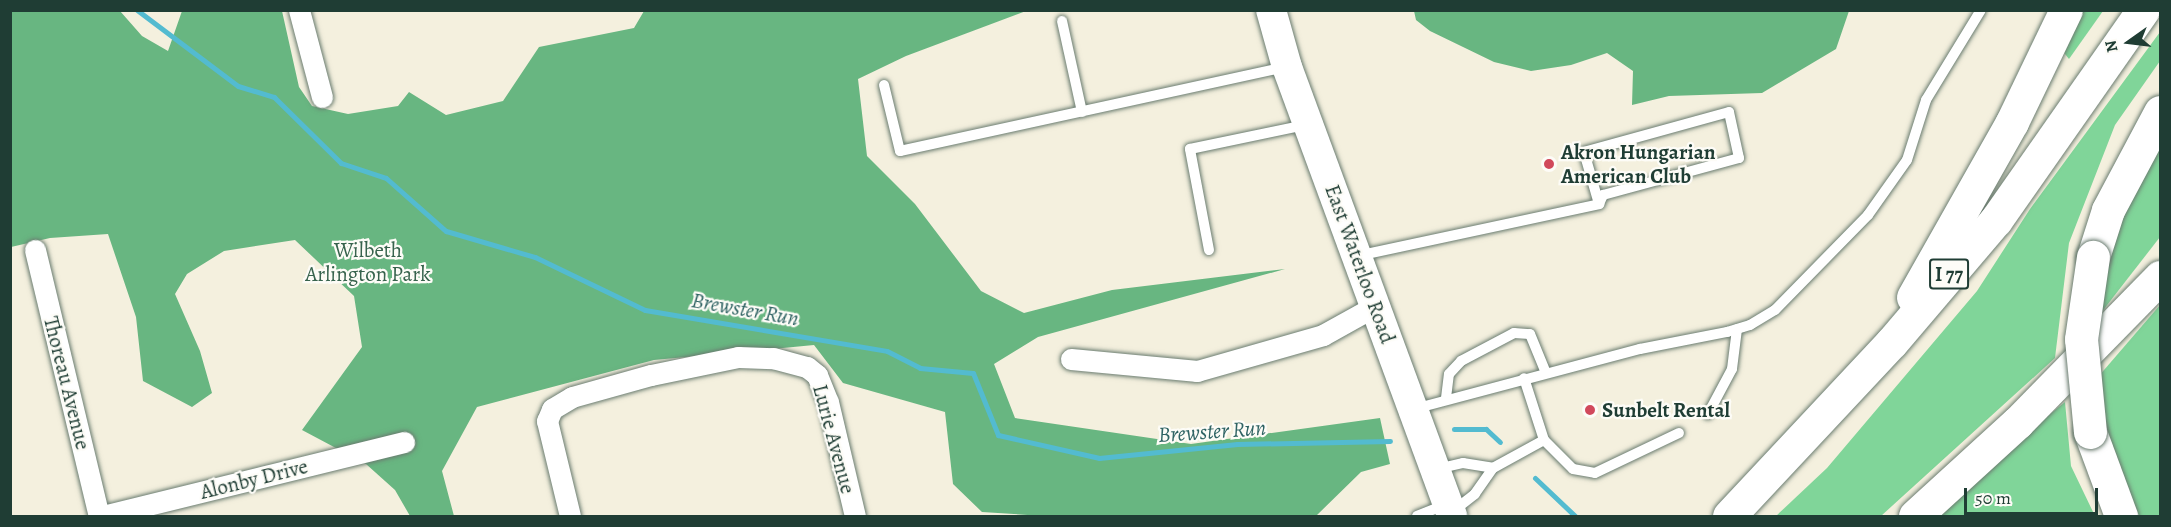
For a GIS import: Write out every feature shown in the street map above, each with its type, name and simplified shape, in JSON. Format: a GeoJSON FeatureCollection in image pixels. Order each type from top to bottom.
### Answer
{"type":"FeatureCollection","features":[{"type":"Feature","properties":{"kind":"highway"},"geometry":{"type":"LineString","coordinates":[[1892,342],[1920,282],[2034,80],[2066,10]]}},
{"type":"Feature","properties":{"kind":"highway","name":"I 77"},"geometry":{"type":"LineString","coordinates":[[1729,516],[1892,342],[1996,220],[2143,10]]}},
{"type":"Feature","properties":{"kind":"highway"},"geometry":{"type":"LineString","coordinates":[[2121,516],[2090,432],[2081,339],[2093,257],[2108,210],[2160,112]]}},
{"type":"Feature","properties":{"kind":"highway"},"geometry":{"type":"LineString","coordinates":[[1915,516],[2018,422],[2160,277]]}},
{"type":"Feature","properties":{"kind":"main road","name":"East Waterloo Road"},"geometry":{"type":"LineString","coordinates":[[1271,10],[1287,67],[1450,511]]}},
{"type":"Feature","properties":{"kind":"street"},"geometry":{"type":"LineString","coordinates":[[299,10],[322,97]]}},
{"type":"Feature","properties":{"kind":"street","name":"Thoreau Avenue"},"geometry":{"type":"LineString","coordinates":[[35,250],[101,516]]}},
{"type":"Feature","properties":{"kind":"street"},"geometry":{"type":"LineString","coordinates":[[1071,359],[1197,371],[1323,334],[1375,306]]}},
{"type":"Feature","properties":{"kind":"street","name":"Lurie Avenue"},"geometry":{"type":"LineString","coordinates":[[570,516],[548,414],[572,397],[716,361],[773,358],[807,367],[817,375],[828,402],[855,516]]}},
{"type":"Feature","properties":{"kind":"street","name":"Alonby Drive"},"geometry":{"type":"LineString","coordinates":[[101,516],[404,442]]}},
{"type":"Feature","properties":{"kind":"lane"},"geometry":{"type":"LineString","coordinates":[[1414,409],[1446,398],[1546,372],[1737,329],[1775,310],[1868,215],[1907,160],[1926,100],[1981,10]]}},
{"type":"Feature","properties":{"kind":"lane"},"geometry":{"type":"LineString","coordinates":[[1062,21],[1082,112]]}},
{"type":"Feature","properties":{"kind":"lane"},"geometry":{"type":"LineString","coordinates":[[884,85],[900,151],[1287,67]]}},
{"type":"Feature","properties":{"kind":"lane"},"geometry":{"type":"LineString","coordinates":[[1729,112],[1739,158],[1603,195],[1599,204],[1584,152],[1729,112]]}},
{"type":"Feature","properties":{"kind":"lane"},"geometry":{"type":"LineString","coordinates":[[1209,250],[1190,149],[1308,124]]}},
{"type":"Feature","properties":{"kind":"lane"},"geometry":{"type":"LineString","coordinates":[[1357,256],[1599,204]]}},
{"type":"Feature","properties":{"kind":"lane"},"geometry":{"type":"LineString","coordinates":[[1708,414],[1732,369],[1737,329]]}},
{"type":"Feature","properties":{"kind":"lane"},"geometry":{"type":"LineString","coordinates":[[1446,398],[1449,374],[1461,361],[1514,333],[1530,334],[1546,372]]}},
{"type":"Feature","properties":{"kind":"lane"},"geometry":{"type":"LineString","coordinates":[[1524,378],[1544,440],[1573,469],[1595,473],[1679,433]]}},
{"type":"Feature","properties":{"kind":"lane"},"geometry":{"type":"LineString","coordinates":[[1417,516],[1450,511],[1475,494],[1493,468],[1544,440]]}},
{"type":"Feature","properties":{"kind":"lane"},"geometry":{"type":"LineString","coordinates":[[1435,469],[1463,463],[1493,468]]}},
{"type":"Feature","properties":{"kind":"green space"},"geometry":{"type":"Polygon","coordinates":[[[1414,10],[1849,11],[1836,49],[1762,93],[1669,96],[1632,105],[1633,71],[1607,53],[1571,65],[1531,71],[1494,62],[1430,31],[1416,20],[1414,10]]]}},
{"type":"Feature","properties":{"kind":"green space","name":"Wilbeth Arlington Park"},"geometry":{"type":"Polygon","coordinates":[[[10,11],[120,11],[142,36],[168,51],[182,11],[282,11],[299,87],[312,106],[348,114],[398,106],[409,92],[446,115],[503,101],[539,47],[634,28],[644,11],[1026,11],[906,56],[858,79],[867,156],[915,204],[981,291],[1024,313],[1112,290],[1285,269],[1038,337],[994,364],[1015,418],[1191,444],[1380,418],[1390,464],[1361,472],[1316,516],[1043,516],[982,512],[953,484],[945,412],[843,383],[814,345],[654,360],[477,407],[442,471],[454,516],[410,516],[395,490],[366,464],[302,430],[362,347],[354,296],[295,240],[224,251],[187,274],[175,294],[200,351],[212,393],[192,407],[143,381],[136,317],[108,234],[50,238],[11,247],[10,11]]]}},
{"type":"Feature","properties":{"kind":"green space"},"geometry":{"type":"Polygon","coordinates":[[[2079,11],[2103,11],[2069,59],[2061,49],[2079,11]]]}},
{"type":"Feature","properties":{"kind":"green space"},"geometry":{"type":"Polygon","coordinates":[[[2160,32],[2160,61],[2115,125],[2069,243],[2055,358],[1881,516],[1776,516],[1827,468],[1977,291],[2030,209],[2160,32]]]}},
{"type":"Feature","properties":{"kind":"green space"},"geometry":{"type":"Polygon","coordinates":[[[2160,139],[2160,237],[2097,318],[2104,251],[2160,139]]]}},
{"type":"Feature","properties":{"kind":"green space"},"geometry":{"type":"Polygon","coordinates":[[[2160,305],[2160,516],[2136,516],[2104,439],[2098,377],[2160,305]]]}},
{"type":"Feature","properties":{"kind":"green space"},"geometry":{"type":"Polygon","coordinates":[[[2065,402],[2071,466],[2095,516],[1924,516],[2065,402]]]}},
{"type":"Feature","properties":{"kind":"waterway","name":"Brewster Run"},"geometry":{"type":"LineString","coordinates":[[137,10],[238,86],[274,97],[341,163],[386,178],[446,231],[535,257],[645,310],[887,351],[920,368],[973,373],[998,435],[1099,458],[1237,444],[1390,441]]}},
{"type":"Feature","properties":{"kind":"waterway","name":"Brewster Run"},"geometry":{"type":"LineString","coordinates":[[1454,429],[1486,429],[1500,442]]}},
{"type":"Feature","properties":{"kind":"waterway","name":"Brewster Run"},"geometry":{"type":"LineString","coordinates":[[1535,478],[1575,516]]}},
{"type":"Feature","properties":{"kind":"place","name":"Akron Hungarian American Club"},"geometry":{"type":"Point","coordinates":[1549,164]}},
{"type":"Feature","properties":{"kind":"place","name":"Sunbelt Rental"},"geometry":{"type":"Point","coordinates":[1590,410]}}]}
